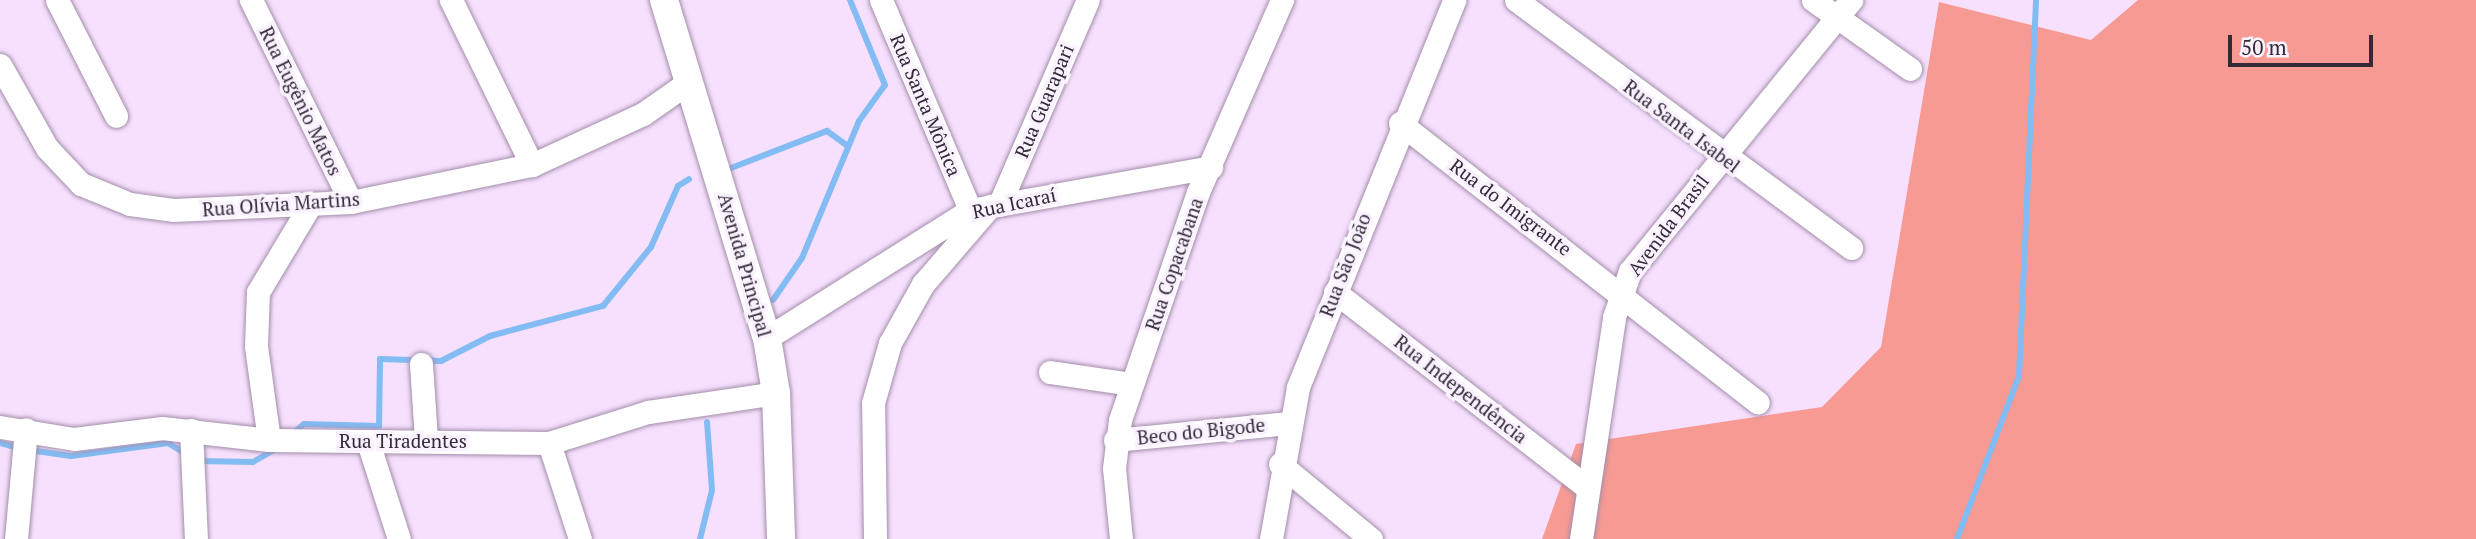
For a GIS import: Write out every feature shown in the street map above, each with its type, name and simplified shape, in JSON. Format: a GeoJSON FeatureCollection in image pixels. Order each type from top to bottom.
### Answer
{"type":"FeatureCollection","features":[{"type":"Feature","properties":{"kind":"street"},"geometry":{"type":"LineString","coordinates":[[57,0],[116,116]]}},
{"type":"Feature","properties":{"kind":"street","name":"Rua Eugênio Matos"},"geometry":{"type":"LineString","coordinates":[[251,0],[351,202]]}},
{"type":"Feature","properties":{"kind":"street"},"geometry":{"type":"LineString","coordinates":[[451,0],[532,165]]}},
{"type":"Feature","properties":{"kind":"street","name":"Avenida Principal"},"geometry":{"type":"LineString","coordinates":[[664,0],[766,338],[776,393],[781,539]]}},
{"type":"Feature","properties":{"kind":"street","name":"Rua Santa Mônica"},"geometry":{"type":"LineString","coordinates":[[881,0],[987,206]]}},
{"type":"Feature","properties":{"kind":"street","name":"Rua Copacabana"},"geometry":{"type":"LineString","coordinates":[[1121,539],[1115,440],[1131,384],[1210,167],[1282,0]]}},
{"type":"Feature","properties":{"kind":"street","name":"Rua São João"},"geometry":{"type":"LineString","coordinates":[[1271,539],[1287,423],[1400,123],[1454,0]]}},
{"type":"Feature","properties":{"kind":"street","name":"Rua Santa Isabel"},"geometry":{"type":"LineString","coordinates":[[1516,0],[1721,156],[1851,248]]}},
{"type":"Feature","properties":{"kind":"street"},"geometry":{"type":"LineString","coordinates":[[1813,0],[1844,8],[1910,69]]}},
{"type":"Feature","properties":{"kind":"street","name":"Rua Guarapari"},"geometry":{"type":"LineString","coordinates":[[875,539],[873,403],[886,354],[916,294],[987,206],[1080,5]]}},
{"type":"Feature","properties":{"kind":"street","name":"Avenida Brasil"},"geometry":{"type":"LineString","coordinates":[[1581,539],[1586,487],[1621,291],[1642,254],[1844,8]]}},
{"type":"Feature","properties":{"kind":"street","name":"Rua Olívia Martins"},"geometry":{"type":"LineString","coordinates":[[0,65],[8,102],[66,170],[101,195],[173,210],[351,202],[532,165],[643,114],[690,80]]}},
{"type":"Feature","properties":{"kind":"street","name":"Rua do Imigrante"},"geometry":{"type":"LineString","coordinates":[[1400,123],[1621,291],[1758,403]]}},
{"type":"Feature","properties":{"kind":"street","name":"Rua Icaraí"},"geometry":{"type":"LineString","coordinates":[[766,338],[987,206],[1210,167]]}},
{"type":"Feature","properties":{"kind":"street"},"geometry":{"type":"LineString","coordinates":[[269,440],[256,346],[258,292],[310,205]]}},
{"type":"Feature","properties":{"kind":"street","name":"Rua Independência"},"geometry":{"type":"LineString","coordinates":[[1335,292],[1586,487]]}},
{"type":"Feature","properties":{"kind":"street"},"geometry":{"type":"LineString","coordinates":[[421,364],[426,440]]}},
{"type":"Feature","properties":{"kind":"street"},"geometry":{"type":"LineString","coordinates":[[1051,372],[1131,384]]}},
{"type":"Feature","properties":{"kind":"street","name":"Rua Tiradentes"},"geometry":{"type":"LineString","coordinates":[[0,427],[26,429],[74,439],[191,430],[269,440],[549,443],[648,412],[776,393]]}},
{"type":"Feature","properties":{"kind":"street","name":"Beco do Bigode"},"geometry":{"type":"LineString","coordinates":[[1115,440],[1287,423]]}},
{"type":"Feature","properties":{"kind":"street"},"geometry":{"type":"LineString","coordinates":[[16,539],[26,429]]}},
{"type":"Feature","properties":{"kind":"street"},"geometry":{"type":"LineString","coordinates":[[191,430],[196,539]]}},
{"type":"Feature","properties":{"kind":"street"},"geometry":{"type":"LineString","coordinates":[[368,442],[398,539]]}},
{"type":"Feature","properties":{"kind":"street"},"geometry":{"type":"LineString","coordinates":[[549,443],[580,539]]}},
{"type":"Feature","properties":{"kind":"street"},"geometry":{"type":"LineString","coordinates":[[1280,464],[1371,539]]}},
{"type":"Feature","properties":{"kind":"shaded area"},"geometry":{"type":"Polygon","coordinates":[[[2138,0],[2476,0],[2476,539],[1542,539],[1576,444],[1822,407],[1881,347],[1939,2],[2091,40],[2138,0]]]}},
{"type":"Feature","properties":{"kind":"waterway"},"geometry":{"type":"LineString","coordinates":[[773,300],[802,258],[859,121],[885,85],[850,0]]}},
{"type":"Feature","properties":{"kind":"waterway"},"geometry":{"type":"LineString","coordinates":[[1957,539],[2019,376],[2036,0]]}},
{"type":"Feature","properties":{"kind":"waterway"},"geometry":{"type":"LineString","coordinates":[[731,168],[827,131],[848,146]]}},
{"type":"Feature","properties":{"kind":"waterway"},"geometry":{"type":"LineString","coordinates":[[291,435],[304,424],[379,426],[380,359],[441,361],[490,336],[603,306],[651,247],[678,186],[689,179]]}},
{"type":"Feature","properties":{"kind":"waterway"},"geometry":{"type":"LineString","coordinates":[[700,539],[712,490],[707,422]]}},
{"type":"Feature","properties":{"kind":"waterway"},"geometry":{"type":"LineString","coordinates":[[0,443],[18,448]]}},
{"type":"Feature","properties":{"kind":"waterway"},"geometry":{"type":"LineString","coordinates":[[29,450],[71,456],[168,443],[188,455]]}},
{"type":"Feature","properties":{"kind":"waterway"},"geometry":{"type":"LineString","coordinates":[[197,461],[253,462],[279,447]]}}]}
